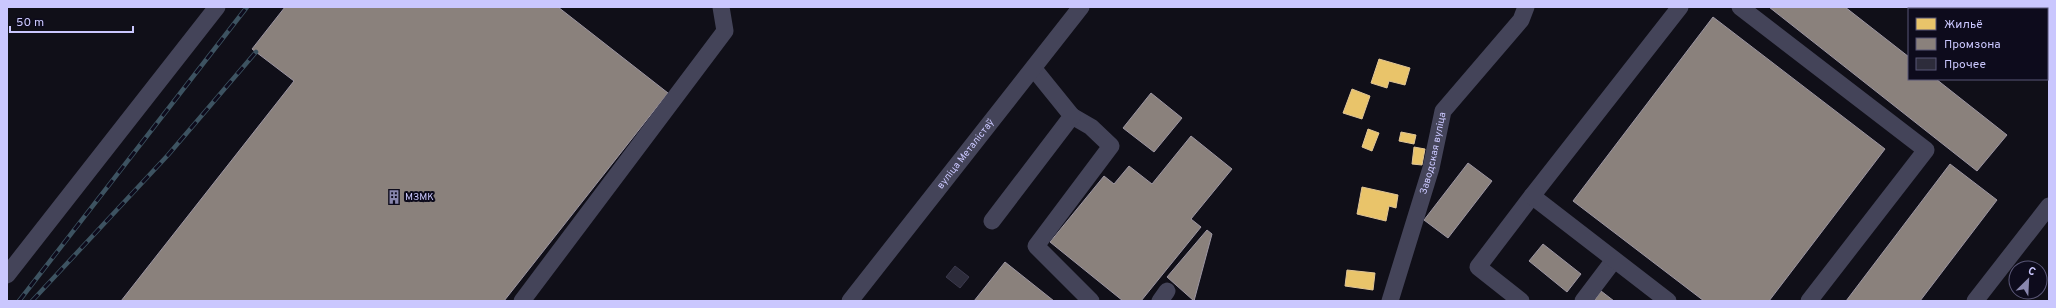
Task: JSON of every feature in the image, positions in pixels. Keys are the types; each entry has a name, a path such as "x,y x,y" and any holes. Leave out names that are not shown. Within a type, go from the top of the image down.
{"street":[{"path":"7,275 217,7"},
{"path":"522,301 725,30 721,7"},
{"name":"вуліца Металістаў","path":"850,301 1034,69 1081,7"},
{"name":"Заводская вуліца","path":"1390,301 1431,168 1443,111 1521,20 1526,7"},
{"path":"1521,301 1478,267 1680,7"},
{"path":"1740,7 1926,150 1809,301"},
{"path":"1034,69 1072,116 1090,127 1111,146 1036,246 1091,301"},
{"path":"992,221 1072,116"},
{"path":"1532,196 1668,301"},
{"path":"1975,301 2049,206"},
{"path":"1583,301 1614,260"}],"building: Жильё":[{"path":"1379,59 1410,68 1405,85 1389,81 1387,88 1371,83"},
{"path":"1352,89 1370,96 1362,119 1343,113"},
{"path":"1368,129 1379,133 1372,151 1362,147"},
{"path":"1401,132 1416,135 1414,144 1399,141"},
{"path":"1414,147 1425,149 1422,165 1412,164"},
{"path":"1362,187 1398,195 1396,208 1389,206 1386,221 1357,214"},
{"path":"1347,270 1375,273 1373,290 1345,286"}],"building: Промзона":[{"name":"МЗМК","path":"285,7 558,7 668,93 504,301 121,301 294,81 252,49"},
{"path":"1769,7 1845,7 1908,56 1908,80 1937,80 2007,135 1977,171"},
{"path":"1713,17 1885,149 1769,301 1704,301 1573,201"},
{"path":"1151,93 1182,118 1154,152 1123,128"},
{"path":"1191,136 1232,169 1191,219 1201,227 1141,301 1123,301 1050,242 1104,176 1114,184 1129,166 1152,184"},
{"path":"1468,163 1492,181 1448,238 1424,220"},
{"path":"1950,164 1997,200 1920,301 1846,301"},
{"path":"1207,230 1212,234 1194,301 1167,277"},
{"path":"1543,244 1581,274 1567,292 1529,261"},
{"path":"1005,262 1054,301 974,301"},
{"path":"1601,291 1614,301 1594,301"}],"building: Прочее":[{"path":"955,266 969,277 960,288 946,277"}],"railway":[{"path":"19,301 247,7"},
{"path":"32,301 168,155 256,52"}],"place":[{"name":"МЗМК","path":"394,197"}]}
